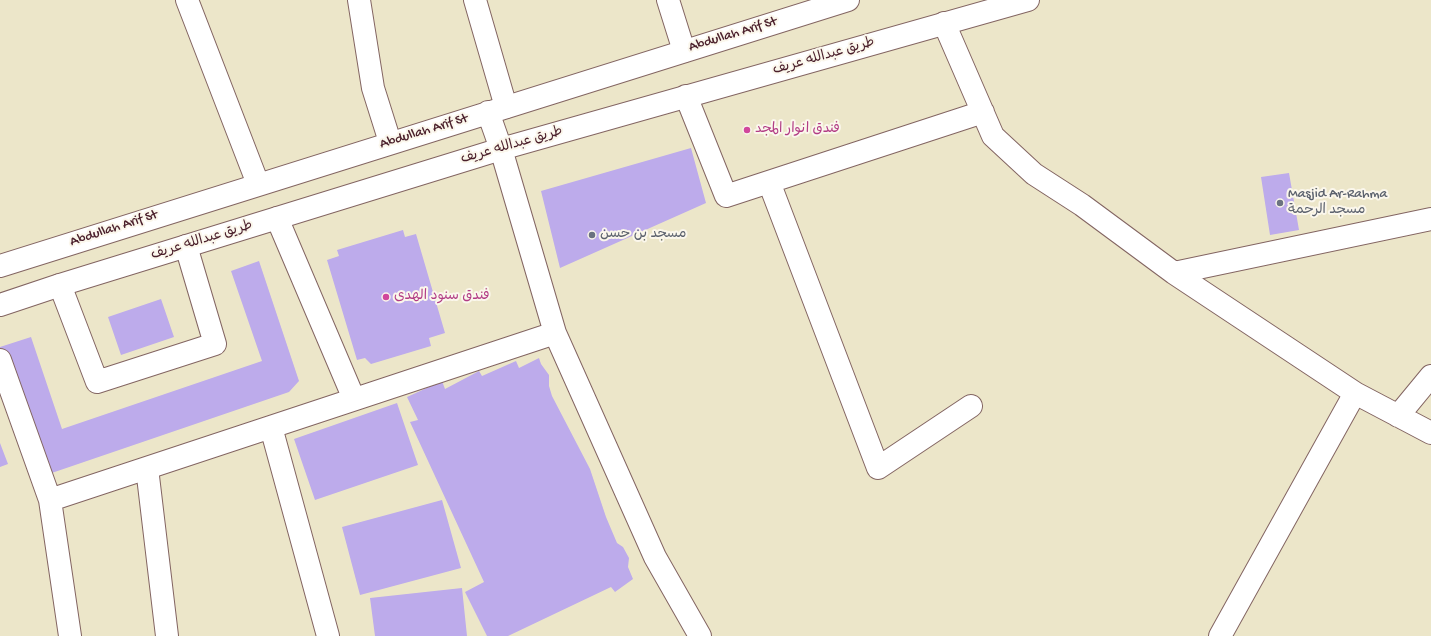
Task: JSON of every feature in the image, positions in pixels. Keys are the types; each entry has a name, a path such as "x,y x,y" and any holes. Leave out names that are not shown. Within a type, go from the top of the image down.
{"street":[{"path":"187,0 258,184"},
{"path":"360,0 373,88 390,142"},
{"path":"475,0 497,109 501,149 555,333 655,557 700,636"},
{"path":"668,0 684,51"},
{"name":"Abdullah Arif St","path":"0,266 390,142 848,0"},
{"name":"طريق عبدالله عريف","path":"0,305 60,285 501,149 1028,0"},
{"path":"944,23 993,136 1034,174 1082,205 1174,273 1355,393 1431,433"},
{"path":"686,96 726,196 983,112"},
{"path":"769,182 878,468 971,406"},
{"path":"276,218 354,399"},
{"path":"1174,273 1431,219"},
{"path":"60,285 97,382 216,344 186,246"},
{"path":"50,500 555,333"},
{"path":"0,360 50,500 70,636"},
{"path":"1398,416 1431,376"},
{"path":"1220,636 1230,615 1355,393"},
{"path":"270,427 328,636"},
{"path":"147,468 167,636"}],"building":[{"name":"مسجد بن حسن","path":"691,148 706,203 560,268 541,191"},
{"name":"Masjid Ar-Rahma مسجد الرحمة","path":"1289,173 1299,230 1270,235 1261,177"},
{"name":"فندق سنود الهدى","path":"403,230 405,237 416,234 445,333 429,338 431,346 371,364 365,358 357,360 327,260 339,256 337,250"},
{"path":"259,261 299,381 289,392 40,477 0,359 0,347 31,337 62,429 262,361 231,271"},
{"path":"161,299 174,337 121,355 108,317"},
{"path":"539,358 541,364 549,375 549,386 552,396 590,469 606,517 617,543 623,547 629,558 628,567 633,579 615,592 611,587 508,636 487,636 465,592 484,582 410,422 418,420 407,397 442,381 445,389 479,371 482,376 516,361 519,368"},
{"path":"397,403 418,465 315,500 294,439"},
{"path":"0,443 8,464 0,467"},
{"path":"442,500 461,568 360,595 342,527"},
{"path":"462,588 467,636 375,636 370,598"}],"place":[{"name":"فندق انوار المجد","path":"747,130"},
{"name":"Masjid Ar-Rahma مسجد الرحمة","path":"1280,203"},
{"name":"مسجد بن حسن","path":"592,235"},
{"name":"فندق سنود الهدى","path":"386,297"}]}
